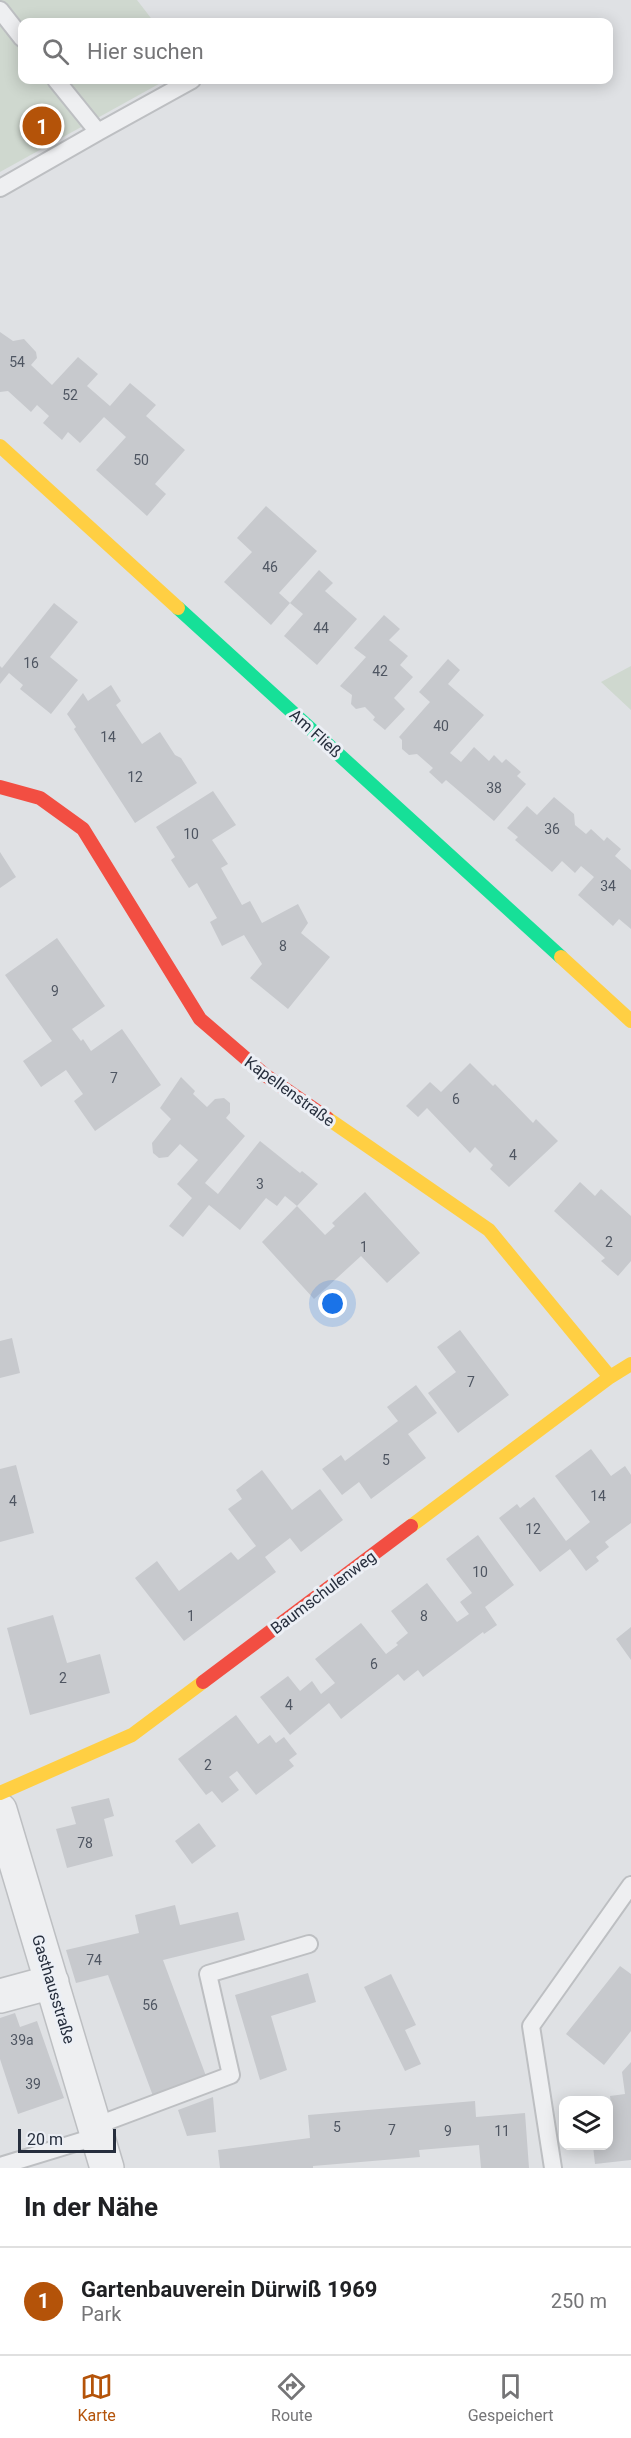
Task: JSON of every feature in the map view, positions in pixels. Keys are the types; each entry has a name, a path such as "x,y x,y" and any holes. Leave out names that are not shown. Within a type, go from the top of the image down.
{"street":[{"name":"Am Fließ","path":"0,446 631,1021"},
{"name":"Kapellenstraße","path":"0,787 40,798 83,829 200,1019 265,1075 489,1230 610,1377"},
{"name":"Baumschulenweg","path":"0,1793 132,1735 610,1377 631,1364"},
{"name":"Gasthausstraße","path":"0,1810 107,2168"},
{"path":"0,1996 52,1982"}],"lane":[{"path":"0,10 18,33"},
{"path":"59,84 98,132"},
{"path":"0,188 185,84"},
{"path":"553,2168 531,2026 631,1884"},
{"path":"0,2166 96,2131 231,2075 208,1974 309,1944"}],"shaded area":[{"path":"0,0 137,0 151,18 18,18 18,84 159,84 0,172"},
{"path":"631,666 631,710 601,682"}],"building":[{"path":"0,332 13,341 24,339 36,352 37,358 31,365 52,385 78,357 98,374 87,386 110,406 130,383 156,405 146,416 185,450 155,484 166,494 147,516 96,470 126,437 104,417 80,443 68,432 62,440 43,423 49,416 37,405 31,412 8,391 0,392"},
{"path":"266,506 317,551 279,593 290,603 271,625 224,582 252,552 237,538"},
{"path":"319,570 333,583 325,591 357,619 317,665 284,636 303,614 290,603"},
{"path":"54,603 78,622 50,657 78,680 51,714 20,689 23,685 9,673 0,684 0,666 2,668"},
{"path":"384,615 400,629 389,640 408,656 400,665 413,677 394,698 405,709 385,730 373,720 375,717 365,707 356,709 351,704 352,695 340,686 366,657 354,648"},
{"path":"448,659 460,670 448,684 484,715 450,753 461,762 474,747 489,761 494,755 502,763 506,759 521,772 517,776 526,784 494,821 446,780 442,784 429,772 433,768 417,754 409,755 402,749 402,740 399,737 430,702 419,692"},
{"path":"111,685 121,701 116,705 142,744 160,732 197,783 135,823 74,729 76,727 67,714 83,693 88,701"},
{"path":"213,791 236,825 212,840 228,864 221,868 242,905 250,901 262,923 298,904 308,923 301,933 330,957 288,1009 250,978 262,964 244,935 222,946 210,922 217,918 197,883 189,888 171,860 175,857 156,827"},
{"path":"554,797 574,814 575,825 586,834 591,829 604,841 607,837 621,849 615,856 631,870 631,929 619,919 613,926 578,895 594,877 581,866 575,873 562,861 552,872 515,840 518,837 507,828 527,806 537,815"},
{"path":"0,852 16,877 0,888"},
{"path":"57,938 105,1006 72,1029 91,1051 122,1029 161,1085 95,1131 74,1101 83,1094 66,1070 41,1087 23,1061 52,1041 5,975"},
{"path":"470,1063 493,1086 495,1084 533,1123 536,1119 558,1141 509,1187 490,1169 493,1165 475,1147 470,1153 427,1108 418,1117 406,1106 430,1082 441,1092"},
{"path":"181,1077 195,1091 193,1094 207,1107 215,1099 224,1098 230,1103 230,1113 226,1118 245,1136 205,1183 218,1194 260,1141 300,1173 302,1171 318,1184 297,1206 285,1196 277,1206 266,1198 240,1230 209,1205 183,1237 169,1226 192,1198 177,1184 198,1160 180,1144 168,1157 159,1158 153,1153 152,1143 171,1119 160,1108"},
{"path":"580,1182 595,1196 601,1189 631,1216 631,1261 618,1276 601,1261 605,1258 554,1211"},
{"path":"365,1192 420,1253 387,1283 361,1256 314,1299 262,1242 297,1206 325,1235 335,1226 332,1223"},
{"path":"460,1330 509,1395 458,1433 428,1393 456,1372 437,1347"},
{"path":"12,1338 20,1373 0,1378 0,1341"},
{"path":"416,1385 437,1413 408,1434 426,1458 371,1499 359,1482 342,1495 322,1469 341,1455 345,1461 398,1421 387,1407"},
{"path":"591,1449 611,1476 625,1466 631,1475 631,1523 605,1542 609,1547 596,1557 599,1561 586,1571 570,1549 540,1572 499,1518 517,1504 520,1508 534,1497 566,1541 590,1522 555,1476"},
{"path":"16,1465 34,1533 0,1542 0,1469"},
{"path":"262,1470 292,1510 320,1489 343,1520 301,1552 290,1538 265,1557 276,1572 184,1641 135,1578 157,1561 179,1591 231,1552 238,1560 256,1546 228,1509 242,1499 236,1490"},
{"path":"478,1535 514,1585 485,1607 497,1625 484,1634 483,1632 423,1677 418,1670 404,1681 398,1674 341,1719 329,1703 290,1735 260,1697 288,1676 300,1691 312,1681 321,1694 335,1683 315,1659 361,1623 386,1654 408,1633 391,1611 427,1583 457,1622 469,1614 460,1602 472,1593 446,1559"},
{"path":"53,1615 67,1663 100,1654 110,1693 30,1715 7,1628"},
{"path":"631,1627 631,1660 616,1639"},
{"path":"236,1715 258,1744 270,1735 276,1743 284,1737 297,1754 289,1760 294,1766 256,1795 237,1771 229,1777 239,1790 222,1803 212,1791 206,1795 178,1759"},
{"path":"109,1798 114,1816 104,1819 113,1856 67,1868 56,1829 76,1824 71,1807"},
{"path":"199,1823 216,1846 192,1864 175,1841"},
{"path":"175,1905 180,1925 238,1912 245,1940 163,1960 206,2076 153,2096 108,1975 76,1983 66,1950 139,1933 135,1915"},
{"path":"620,1966 631,1974 631,2031 604,2065 566,2034"},
{"path":"308,1973 316,2002 271,2016 287,2070 260,2080 235,1995"},
{"path":"391,1974 416,2025 405,2030 421,2064 405,2071 364,1987"},
{"path":"15,2013 20,2027 37,2021 64,2098 18,2114 0,2059 0,2018"},
{"path":"631,2062 631,2160 595,2164 593,2150 613,2150 613,2096 610,2096 625,2094 622,2072"},
{"path":"213,2097 216,2132 187,2136 178,2110"},
{"path":"475,2101 476,2117 525,2113 529,2168 481,2168 479,2145 419,2150 420,2157 313,2166 313,2168 220,2168 218,2150 310,2138 308,2115"}],"traffic: fast":[{"path":"178,608 561,957"}],"traffic: slow":[{"path":"0,446 178,608"},
{"path":"561,957 631,1021"},
{"path":"327,1118 489,1230 610,1377"},
{"path":"411,1526 610,1377 631,1364"},
{"path":"0,1793 132,1735 203,1682"}],"traffic: jam":[{"path":"0,787 40,798 83,829 200,1019 265,1075 327,1118"},
{"path":"203,1682 411,1526"}],"place":[{"name":"Gartenbauverein Dürwiß 1969","path":"42,126"}]}
